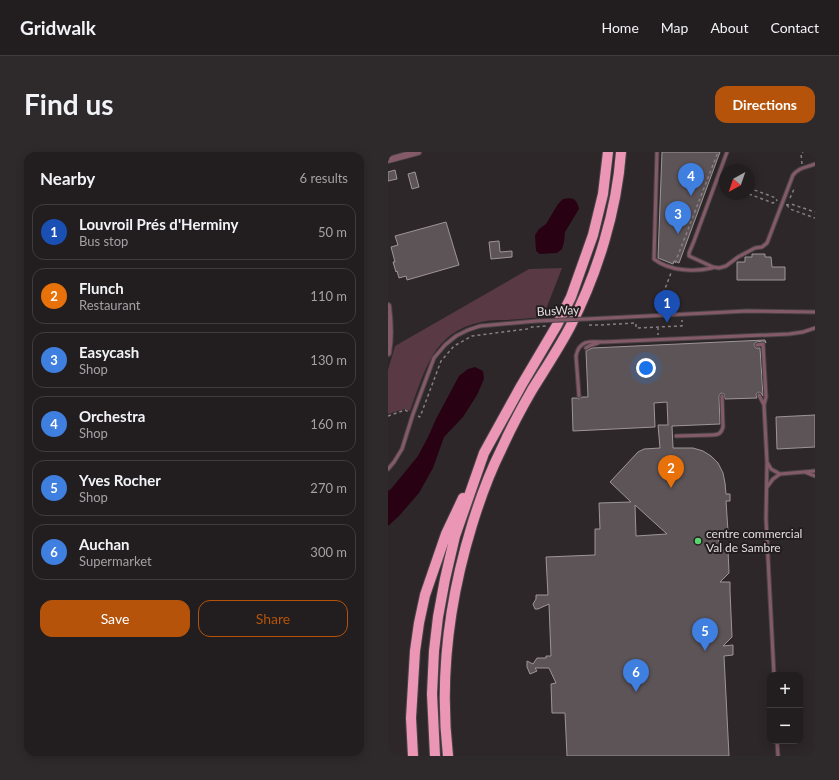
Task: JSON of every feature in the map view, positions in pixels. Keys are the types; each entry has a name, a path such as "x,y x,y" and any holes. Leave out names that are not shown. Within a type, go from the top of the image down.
{"highway":[{"path":"414,756 411,718 412,687 415,651 425,595 446,534 484,453 571,298 593,235 603,194 608,152"},
{"path":"448,756 444,695 446,650 456,584 466,542 480,498 500,450 531,391 569,328 582,303 605,238 614,200 621,152"},
{"path":"435,756 432,694 434,651 438,617 445,579 456,536 484,453"}],"street":[{"path":"388,160 418,152"},
{"path":"388,306 390,341 388,354"}],"lane":[{"path":"657,152 654,259 663,265 673,268 688,270 713,267"},
{"path":"727,152 689,253 689,256 692,259 719,268 726,266 738,257 755,248 762,247 767,243 793,175 802,168 815,164"},
{"name":"BusWay","path":"388,468 394,462 402,449 413,414 434,358 445,345 456,336 468,330 480,326 587,318 747,311 815,312"},
{"path":"579,396 576,356 577,350 584,343 789,334 815,328"},
{"path":"586,348 593,344 604,342"},
{"path":"757,345 763,344 766,397 764,405 767,462 766,519 774,672"},
{"path":"759,394 764,405"},
{"path":"676,436 717,435 720,433 723,427 722,396"},
{"path":"767,462 771,469 780,474"},
{"path":"766,488 773,479 780,474 815,471"},
{"path":"803,472 815,476"},
{"path":"777,744 778,756"}],"path":[{"path":"663,311 656,311 718,152"},
{"path":"802,152 802,168"},
{"path":"796,183 787,205 790,209 815,218"},
{"path":"755,196 773,203 777,201"},
{"path":"586,324 636,324 636,328 682,326 682,315"},
{"path":"388,416 405,410 420,417 441,361 454,346 472,336 548,326"}],"shaded area":[{"path":"569,198 576,201 579,209 565,232 562,249 557,253 540,254 536,251 535,235 539,229 546,224 558,204 563,199"},
{"path":"562,268 543,317 484,321 465,327 452,334 441,344 426,367 410,411 405,409 388,414 388,370 395,346 529,269"},
{"path":"475,367 483,371 484,379 477,395 463,417 444,437 433,468 419,493 388,526 388,491 418,456 459,376 468,369"}],"building":[{"path":"662,152 720,152 679,263 674,261 673,264 658,258"},
{"path":"395,170 397,179 388,181 388,172"},
{"path":"415,172 419,187 412,189 408,174"},
{"path":"446,222 459,265 407,280 406,276 399,278 393,262 395,262 391,247 398,245 395,236"},
{"path":"499,241 500,252 512,251 512,257 491,259 489,242"},
{"path":"752,254 765,254 765,257 771,257 772,267 785,267 785,280 737,280 737,262 745,262 745,257 752,257"},
{"path":"765,340 766,343 763,341 757,342 754,345 756,348 760,348 763,396 759,392 756,394 757,398 725,399 724,394 721,393 719,396 720,424 672,426 673,448 693,448 703,451 711,456 718,463 723,473 726,494 730,494 730,501 726,501 728,531 718,532 719,549 728,550 729,573 720,582 730,582 732,637 723,646 733,645 733,655 724,656 729,756 567,756 565,713 552,713 551,684 556,683 549,668 535,668 537,671 530,674 527,667 527,661 533,664 537,658 546,658 546,656 551,656 549,604 535,609 533,604 536,599 536,595 548,595 546,557 595,555 595,529 600,529 599,503 631,502 610,482 638,452 644,449 660,448 658,425 668,425 667,402 654,403 655,427 573,431 572,398 579,399 582,397 588,397 586,351 592,348","holes":["635,505 667,534 636,536"]},
{"path":"815,415 815,447 777,449 776,417"}],"place":[{"name":"Orchestra","path":"691,196"},
{"name":"Easycash","path":"678,234"},
{"name":"Louvroil Prés d'Herminy","path":"667,323"},
{"name":"Flunch","path":"671,488"},
{"name":"centre commercial Val de Sambre","path":"698,541"},
{"name":"Yves Rocher","path":"705,651"},
{"name":"Auchan","path":"636,692"}]}
